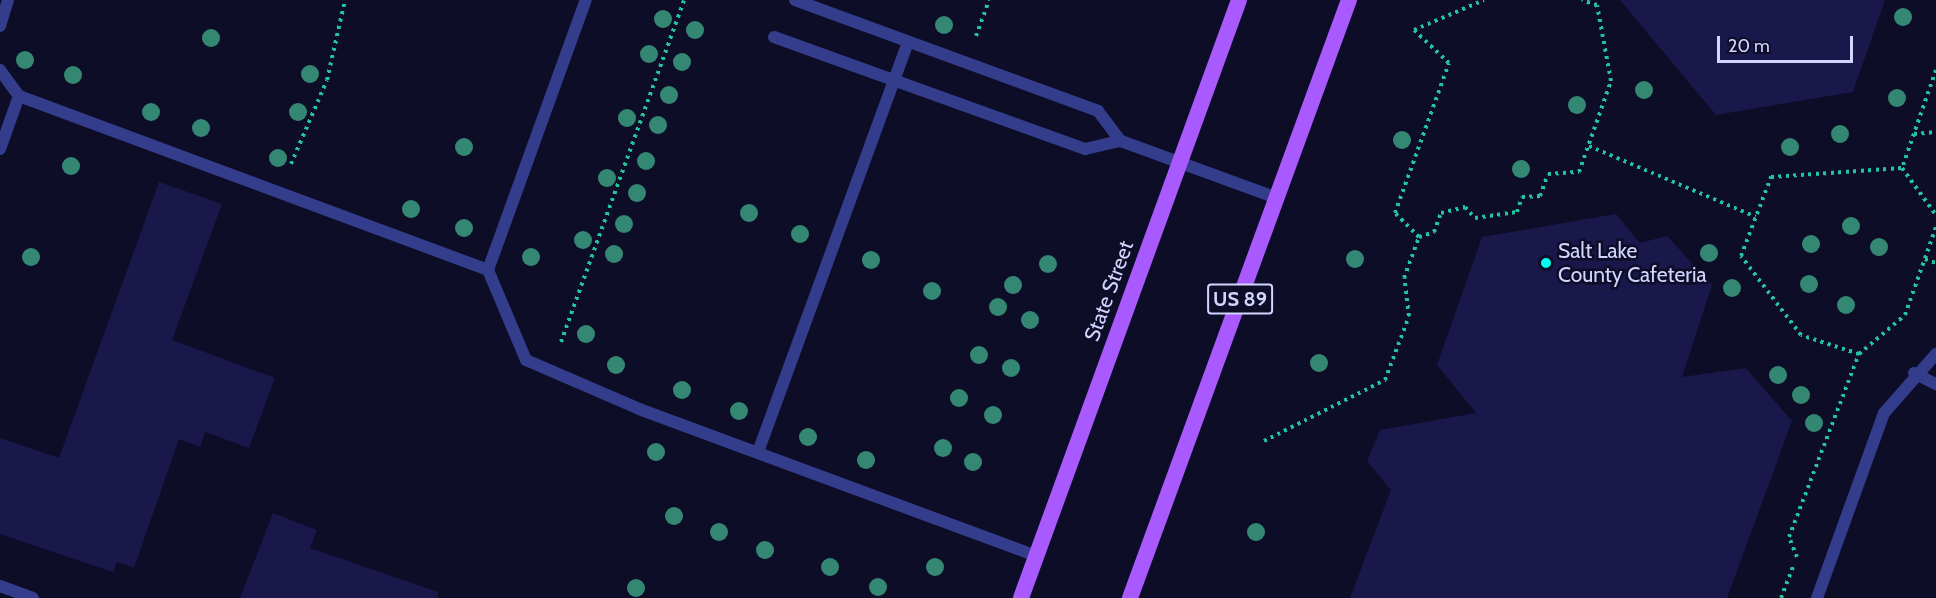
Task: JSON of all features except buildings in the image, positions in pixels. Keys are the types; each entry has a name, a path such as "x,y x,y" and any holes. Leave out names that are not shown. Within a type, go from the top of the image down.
{"main road":[{"name":"State Street","path":"1021,598 1239,0"},
{"name":"US 89","path":"1130,598 1349,0"}],"street":[{"path":"0,26 8,0"},
{"path":"586,0 488,270 526,360 758,452 1036,556"},
{"path":"795,0 1098,111 1121,141"},
{"path":"774,37 1085,149 1121,141 1277,198"},
{"path":"758,452 908,42"},
{"path":"0,70 19,96 488,270"},
{"path":"0,149 19,96"},
{"path":"1817,598 1884,412 1914,373 1936,354"},
{"path":"1914,373 1936,384"},
{"path":"0,586 33,598"}],"path":[{"path":"275,190 305,142 327,80 345,0"},
{"path":"551,371 684,0"},
{"path":"1419,237 1395,213 1449,63 1414,30 1484,0"},
{"path":"1419,237 1434,232 1441,213 1465,207 1475,218 1517,212 1522,197 1540,196 1548,174 1580,172 1611,81 1596,5 1582,0"},
{"path":"1902,168 1936,70"},
{"path":"1914,134 1936,132"},
{"path":"1588,146 1756,217"},
{"path":"1902,168 1936,215"},
{"path":"1859,354 1801,335 1741,256 1771,177 1902,168"},
{"path":"1781,598 1798,554 1789,537 1859,354 1905,315 1936,227"},
{"path":"1264,441 1385,380 1409,316 1404,278 1419,237"},
{"path":"1925,259 1936,263"}],"place":[{"name":"Salt Lake County Cafeteria","path":"1546,263"}]}
